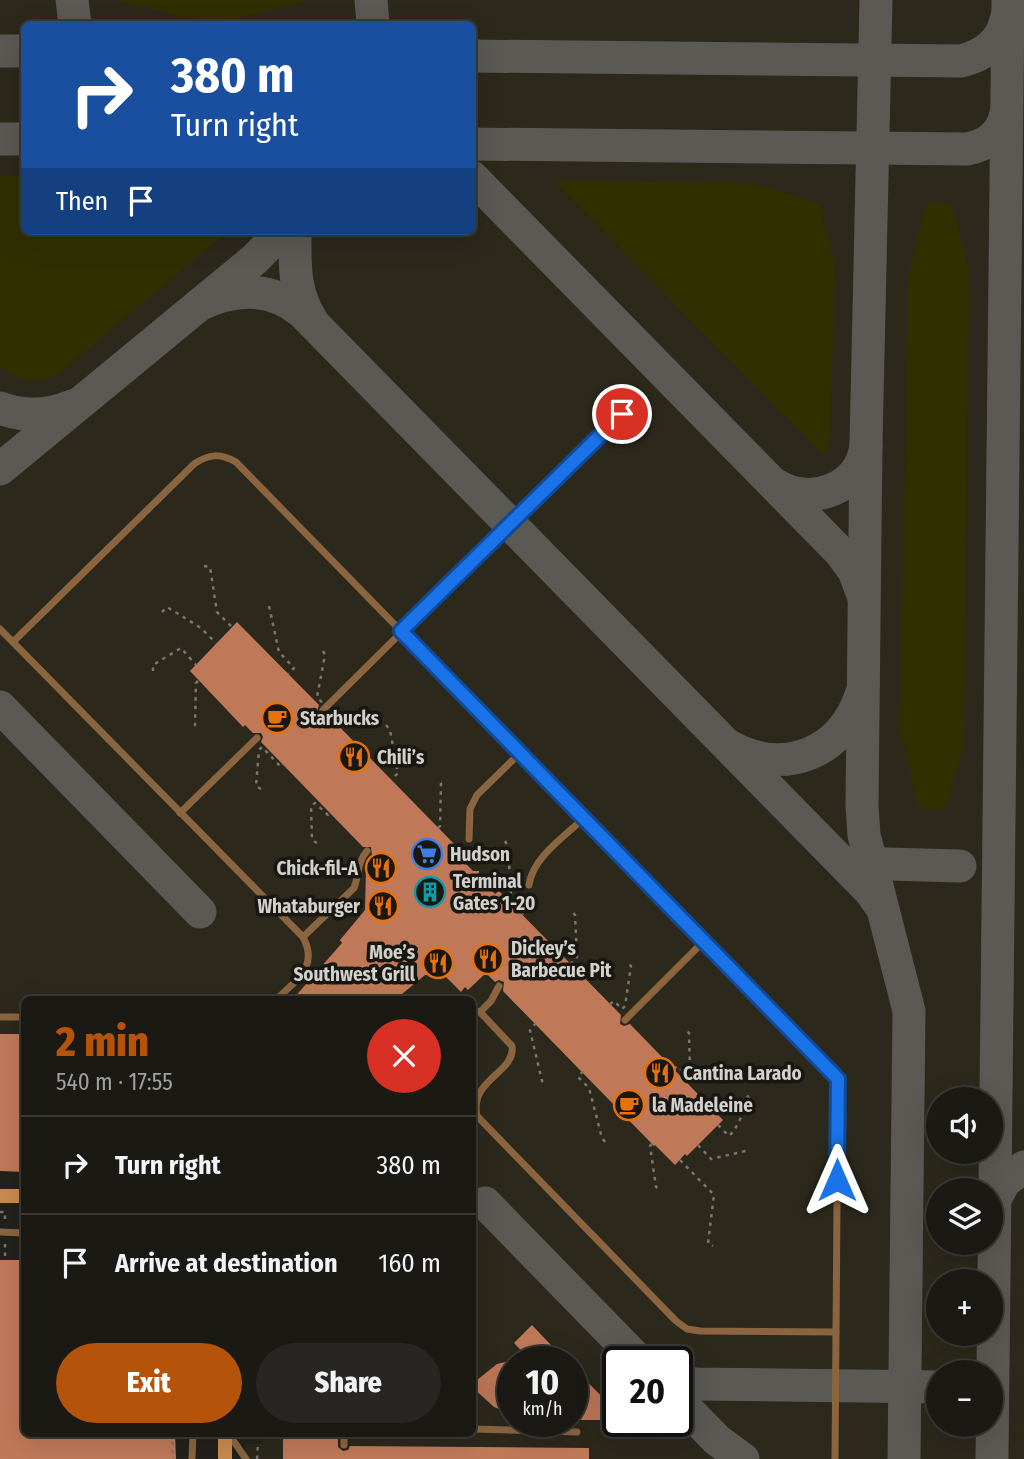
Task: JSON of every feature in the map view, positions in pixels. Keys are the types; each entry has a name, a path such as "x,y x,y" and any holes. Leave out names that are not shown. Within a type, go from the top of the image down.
{"main road":[{"path":"0,1196 21,1196"},
{"path":"225,1459 227,1437"}],"lane":[{"path":"323,710 622,414"},
{"path":"13,642 194,464 204,457 216,455 236,462 838,1079 835,1459"},
{"path":"0,629 303,937 310,958 307,968 280,996"},
{"path":"180,813 257,738"},
{"path":"469,839 470,809 477,795 520,753"},
{"path":"529,885 530,873 540,860 584,818"},
{"path":"303,937 354,888 359,864 367,851"},
{"path":"625,1020 704,941"},
{"path":"299,977 307,984"},
{"path":"476,1101 478,1094 507,1063 513,1052 512,1046 476,1011 491,1001 499,986"},
{"path":"0,1017 21,1017"},
{"path":"476,1110 477,1116 676,1321 688,1329 836,1332"},
{"path":"0,1232 21,1233"},
{"path":"476,1429 497,1430"},
{"path":"192,1459 193,1437"},
{"path":"230,1437 246,1459"},
{"path":"344,1437 344,1446"}],"path":[{"path":"204,566 210,567 217,612 232,627"},
{"path":"269,606 279,652 294,667 288,674"},
{"path":"162,612 167,607 201,628 216,643"},
{"path":"153,671 153,666 181,648 196,665"},
{"path":"323,651 326,655 317,697 344,726 341,728"},
{"path":"198,681 195,724 199,729"},
{"path":"386,725 390,730 398,773 391,780"},
{"path":"261,789 257,786 259,750 262,747 281,767 283,764"},
{"path":"438,779 441,783 438,828"},
{"path":"317,843 312,839 312,806 315,803 328,815 330,813"},
{"path":"505,841 508,846 511,897 524,911 522,915"},
{"path":"570,964 577,957 575,915 572,911"},
{"path":"610,1004 614,1001 622,1009 625,1006 631,966 626,961"},
{"path":"536,1023 530,1030 542,1081 546,1085"},
{"path":"674,1069 677,1066 686,1075 690,1072 689,1033 685,1028"},
{"path":"583,1072 578,1077 589,1088 602,1138 606,1143"},
{"path":"718,1125 729,1136 734,1131 750,1100 747,1095"},
{"path":"652,1144 650,1146 656,1187 660,1190"},
{"path":"698,1145 711,1159 750,1150"},
{"path":"680,1160 714,1195 708,1243 713,1246"},
{"path":"0,1212 5,1212 5,1219"},
{"path":"5,1244 5,1260"},
{"path":"172,1437 173,1459"},
{"path":"257,1459 258,1442"}],"shaded area":[{"path":"0,0 1024,0 1024,1459 245,1459 246,1444 263,1444 263,1437 476,1437 476,996 21,996 21,1154 0,1154"},
{"path":"117,0 311,0 235,19 185,17"},
{"path":"0,175 21,176 21,235 223,235 58,374 35,381 13,375 0,366"},
{"path":"556,183 751,183 819,203 835,266 830,442 825,453 822,454"},
{"path":"926,204 952,204 969,271 964,744 946,807 939,810 918,807 903,738 900,738 908,277"}],"building":[{"name":"Terminal Gates 1-20","path":"237,622 319,705 319,715 327,714 461,851 457,855 473,871 479,871 479,877 495,894 499,891 621,1015 620,1024 630,1024 723,1120 675,1165 503,991 504,982 495,982 486,973 468,990 465,987 461,992 444,975 425,975 400,996 296,996 342,943 340,940 365,910 366,870 387,871 372,855 371,847 363,847 261,742 261,733 253,733 245,725 243,727 190,671"},
{"path":"0,1034 21,1034 21,1172 0,1171"},
{"path":"0,1260 21,1260 21,1437 175,1437 176,1459 0,1459"},
{"path":"532,1325 552,1346 517,1346 514,1343"},
{"path":"497,1364 497,1408 476,1391 476,1381"},
{"path":"588,1382 602,1397 602,1420 588,1420"},
{"path":"283,1437 338,1437 338,1447 343,1451 350,1446 589,1448 589,1459 283,1459"}],"taxiway":[{"path":"72,0 75,21"},
{"path":"371,0 373,21"},
{"path":"876,0 866,443 862,806 864,835 909,1011 904,1459"},
{"path":"992,1459 1008,0"},
{"path":"476,56 961,61 978,55 991,46 1001,33 1007,16"},
{"path":"0,51 21,51"},
{"path":"476,144 967,149 981,145 993,137 1001,127 1006,113"},
{"path":"0,139 21,139"},
{"path":"476,181 840,552 854,571 863,595"},
{"path":"0,469 255,259 278,235"},
{"path":"295,235 298,288 312,321"},
{"path":"199,305 226,295 252,292 278,298 302,312 870,891 880,905"},
{"path":"0,408 36,414 72,406"},
{"path":"776,485 804,494 832,490 854,473 862,461 866,446"},
{"path":"731,747 771,759 791,759 809,754 826,745 840,732 861,695"},
{"path":"0,707 200,912"},
{"path":"851,863 960,866"},
{"path":"1003,1185 1024,1167"},
{"path":"485,1203 624,1346"},
{"path":"693,1384 926,1387"},
{"path":"693,1415 717,1440 743,1459"}],"place":[{"name":"Starbucks","path":"277,718"},
{"name":"Chili’s","path":"354,757"},
{"name":"Hudson","path":"427,854"},
{"name":"Chick-fil-A","path":"381,868"},
{"name":"Terminal Gates 1-20","path":"430,892"},
{"name":"Whataburger","path":"383,906"},
{"name":"Dickey’s Barbecue Pit","path":"488,959"},
{"name":"Moe’s Southwest Grill","path":"438,963"},
{"name":"Cantina Larado","path":"660,1073"},
{"name":"la Madeleine","path":"629,1105"}],"route":[{"path":"622,414 401,631 838,1079 837,1180"}]}
